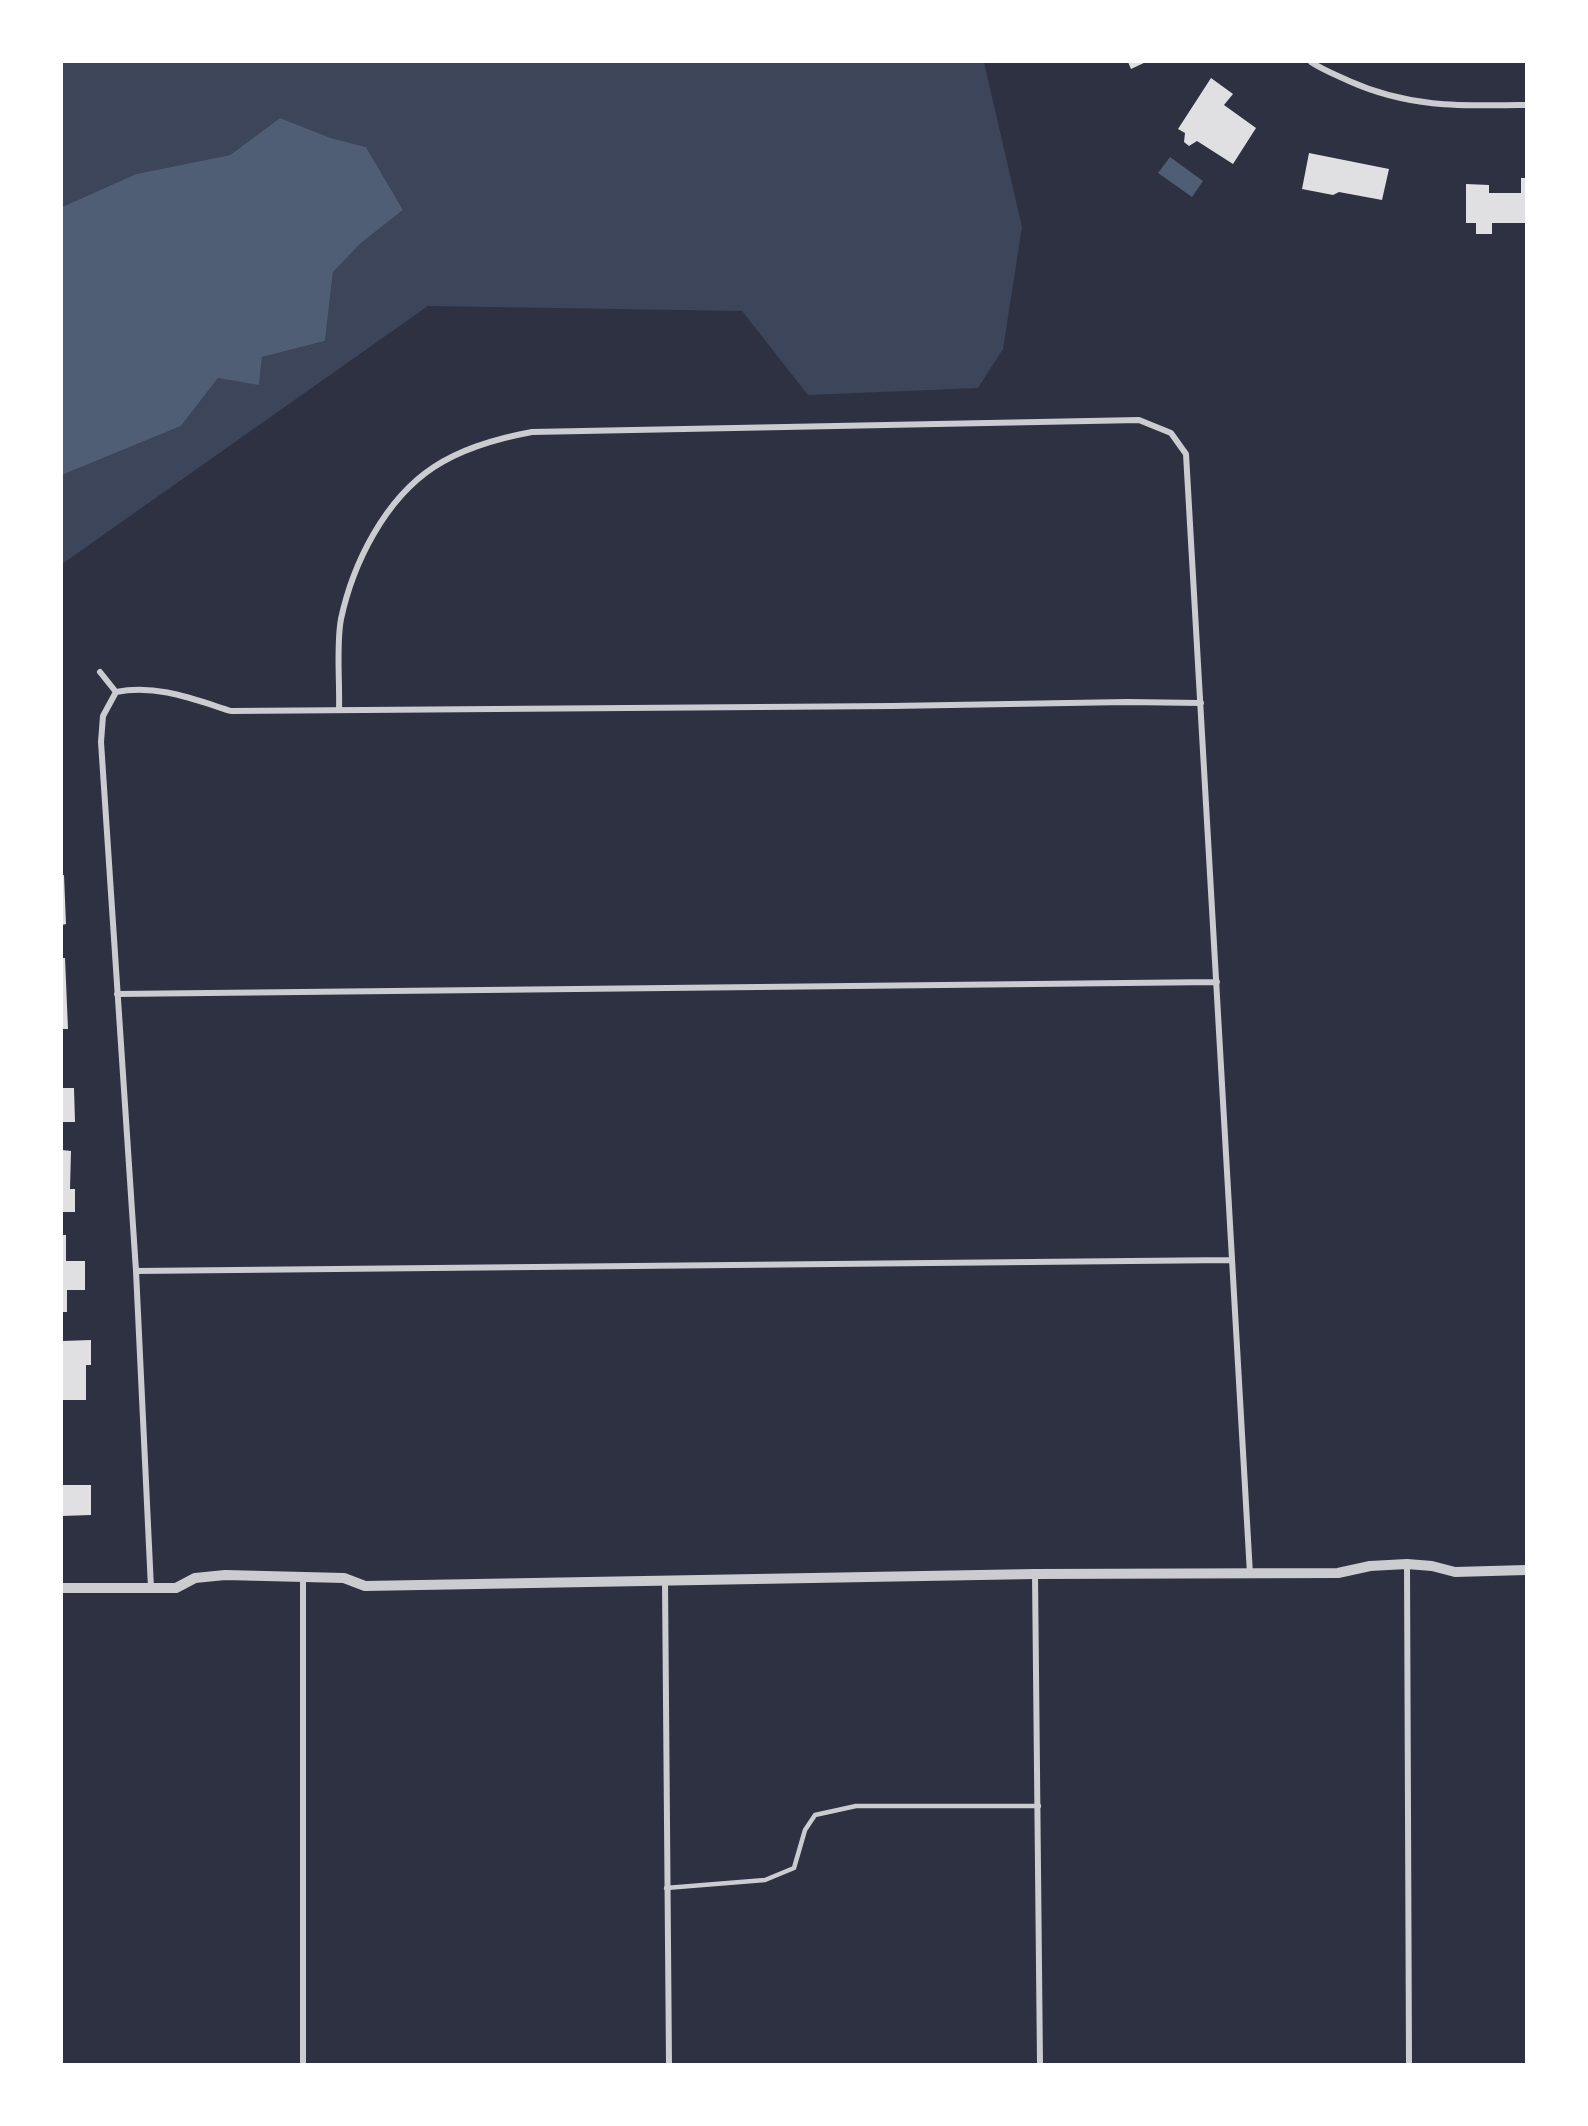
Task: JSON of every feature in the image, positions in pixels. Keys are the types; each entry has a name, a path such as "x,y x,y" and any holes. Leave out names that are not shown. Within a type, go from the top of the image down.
{"street":[{"path":"1311,62 1363,87 1401,100 1442,106 1527,105"},
{"path":"339,710 341,620 360,560 389,508 434,467 495,439 532,432 1139,420 1171,433 1186,454 1217,982 1230,1260 1250,1575"},
{"path":"100,672 116,692"},
{"path":"116,692 137,688 166,691 231,711 1201,703"},
{"path":"116,692 103,716 101,741 136,1271 152,1588"},
{"path":"117,994 1217,982"},
{"path":"136,1271 1230,1260"},
{"path":"1407,1564 1408,2064"},
{"path":"62,1588 176,1588 195,1578 225,1575 344,1578 365,1586 1035,1574 1250,1575 1338,1573 1370,1566 1407,1564 1432,1566 1455,1572 1527,1570"},
{"path":"1035,1574 1040,2064"},
{"path":"303,1577 303,2064"},
{"path":"665,1581 669,2064"}],"lane":[{"path":"666,1888 765,1880 794,1868 806,1830 815,1815 836,1810 856,1806 1039,1806"}],"shaded area":[{"path":"62,62 984,62 1022,227 1003,349 978,388 808,395 742,311 428,306 62,564 62,475 181,426 218,378 259,384 262,357 325,341 333,272 361,243 403,210 366,147 331,138 280,118 230,155 136,174 62,207"},
{"path":"280,118 331,138 366,147 403,210 361,243 333,272 325,341 262,357 259,385 218,378 181,426 62,475 62,207 136,174 230,155"},
{"path":"1170,157 1203,181 1192,197 1158,173"}],"building":[{"path":"1128,62 1146,62 1131,69"},
{"path":"1211,78 1233,94 1224,105 1256,128 1233,164 1197,141 1189,146 1184,142 1185,133 1178,129"},
{"path":"1309,153 1389,169 1382,200 1339,192 1333,195 1302,189"},
{"path":"1521,178 1526,178 1526,223 1492,223 1492,234 1476,234 1476,223 1466,223 1466,184 1489,185 1489,193 1521,193"},
{"path":"62,875 64,875 66,924 62,925"},
{"path":"62,958 65,958 68,1029 62,1029"},
{"path":"62,1088 74,1088 75,1122 62,1122"},
{"path":"62,1150 71,1151 70,1189 75,1189 75,1212 62,1212"},
{"path":"62,1235 66,1235 66,1261 85,1261 85,1290 67,1290 67,1312 62,1312"},
{"path":"91,1340 91,1365 86,1365 86,1400 62,1400 62,1341"},
{"path":"62,1485 91,1485 91,1515 62,1516"}]}
